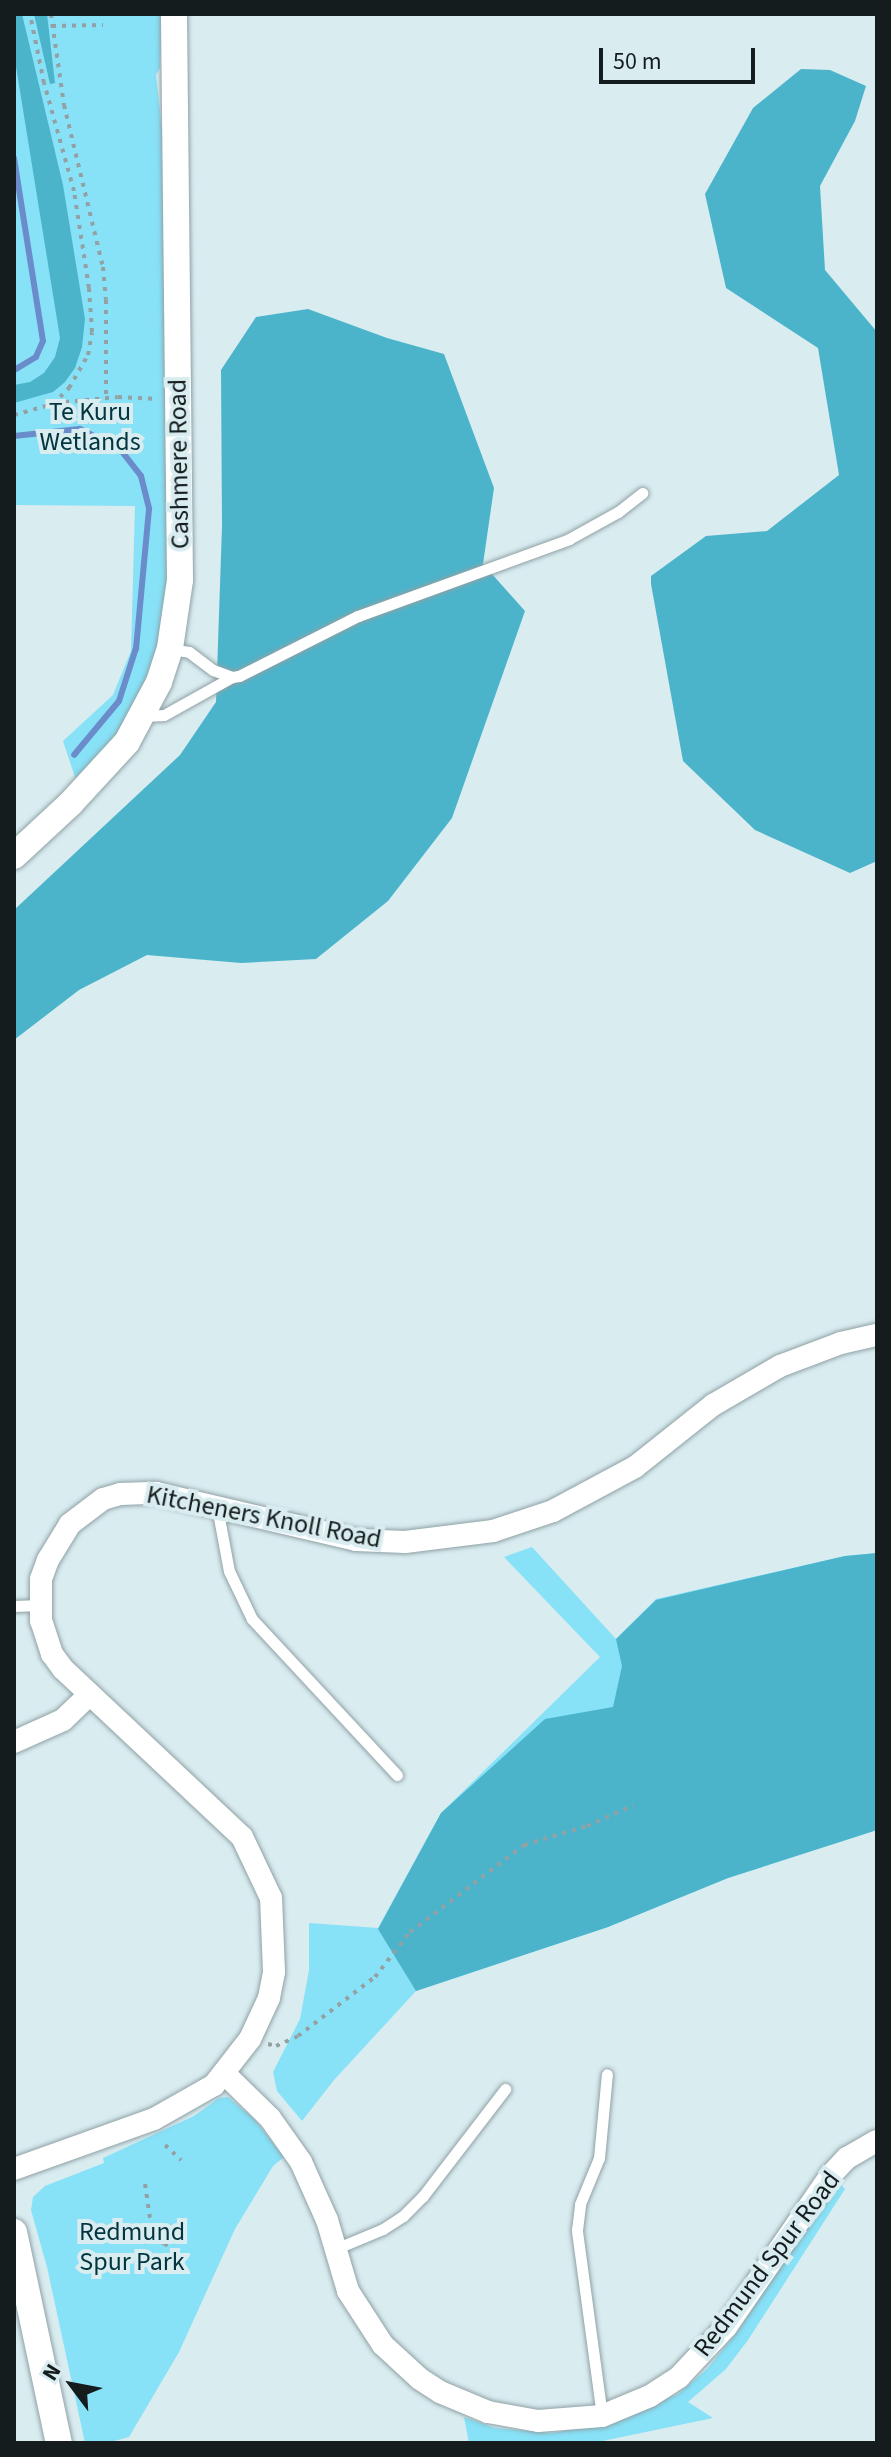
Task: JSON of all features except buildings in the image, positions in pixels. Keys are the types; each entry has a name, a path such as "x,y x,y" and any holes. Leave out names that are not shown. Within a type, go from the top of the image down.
{"street":[{"name":"Cashmere Road","path":"14,856 108,765 143,716 170,648 180,580 174,14"},
{"name":"Kitcheners Knoll Road","path":"14,2169 154,2119 202,2094 225,2074 250,2039 269,1998 274,1972 275,1922 264,1879 242,1837 90,1694 52,1654 40,1605 41,1579 57,1543 70,1524 103,1499 120,1494 156,1493 356,1540 405,1542 493,1531 553,1511 635,1467 713,1405 780,1366 841,1343 877,1335"},
{"path":"14,1742 63,1720 90,1694"},
{"name":"Redmund Spur Road","path":"225,2074 254,2099 288,2140 315,2189 348,2291 369,2326 401,2362 440,2392 488,2412 538,2421 602,2416 650,2396 701,2356 745,2301 830,2176 847,2158 877,2141"},
{"path":"14,2232 59,2443"}],"lane":[{"path":"143,716 164,715 232,677 358,616 569,539 618,512 642,493"},
{"path":"170,648 189,652 213,670 232,677"},
{"path":"217,1506 229,1571 252,1619 397,1775"},
{"path":"14,1606 40,1605"},
{"path":"602,2416 577,2230 580,2204 599,2158 607,2074"},
{"path":"334,2249 383,2229 403,2216 423,2196 505,2089"}],"path":[{"path":"30,14 44,83 74,191 91,317 88,355 81,374 53,404"},
{"path":"51,14 64,105 103,267 106,398"},
{"path":"52,26 103,25"},
{"path":"14,415 53,404 106,398 179,400"},
{"path":"250,2039 276,2046 298,2036 375,1977 410,1932 524,1845 587,1826 634,1805"},
{"path":"165,2145 181,2160"},
{"path":"145,2184 151,2225 164,2244 172,2247"}],"green space":[{"name":"Te Kuru Wetlands","path":"14,14 162,14 160,68 156,75 165,157 169,575 161,637 150,677 129,718 77,783 63,741 113,695 131,651 135,506 14,505"},
{"path":"532,1547 616,1639 656,1599 845,1556 877,1553 877,1830 728,1878 608,1927 416,1991 334,2080 302,2121 277,2091 273,2072 300,2019 309,1970 309,1923 378,1928 441,1813 600,1657 504,1557"},
{"name":"Redmund Spur Park","path":"228,2097 255,2120 284,2157 273,2166 235,2229 179,2352 129,2437 107,2443 85,2443 47,2267 31,2210 33,2197 45,2186 104,2163 103,2158 194,2116 219,2098"},
{"path":"837,2181 845,2189 748,2340 726,2369 688,2402 713,2418 593,2443 469,2443 464,2417 495,2428 552,2433 615,2422 678,2394 707,2369 738,2331"}],"shaded area":[{"path":"14,14 22,14 63,185 85,319 82,347 75,368 65,382 53,392 14,403 14,385 30,382 44,373 55,357 60,338 14,54"},
{"path":"34,14 47,14 55,83 50,84"},
{"path":"801,69 830,70 866,86 855,121 820,186 825,270 877,332 877,861 850,873 755,830 683,761 651,584 651,576 706,536 767,531 839,475 818,348 726,288 705,194 753,108"},
{"path":"308,309 387,338 444,354 494,488 483,564 525,611 452,818 388,901 316,959 241,963 147,955 79,990 14,1040 14,910 180,755 216,702 222,526 221,370 256,317"},
{"path":"877,1553 877,1830 728,1878 608,1927 416,1991 378,1929 441,1813 545,1719 613,1707 622,1666 616,1639 656,1600 845,1556"}],"waterway":[{"path":"14,158 43,341 36,357 14,370"},
{"path":"14,436 80,429 120,449 141,476 149,509 136,648 119,701 74,755"}]}
